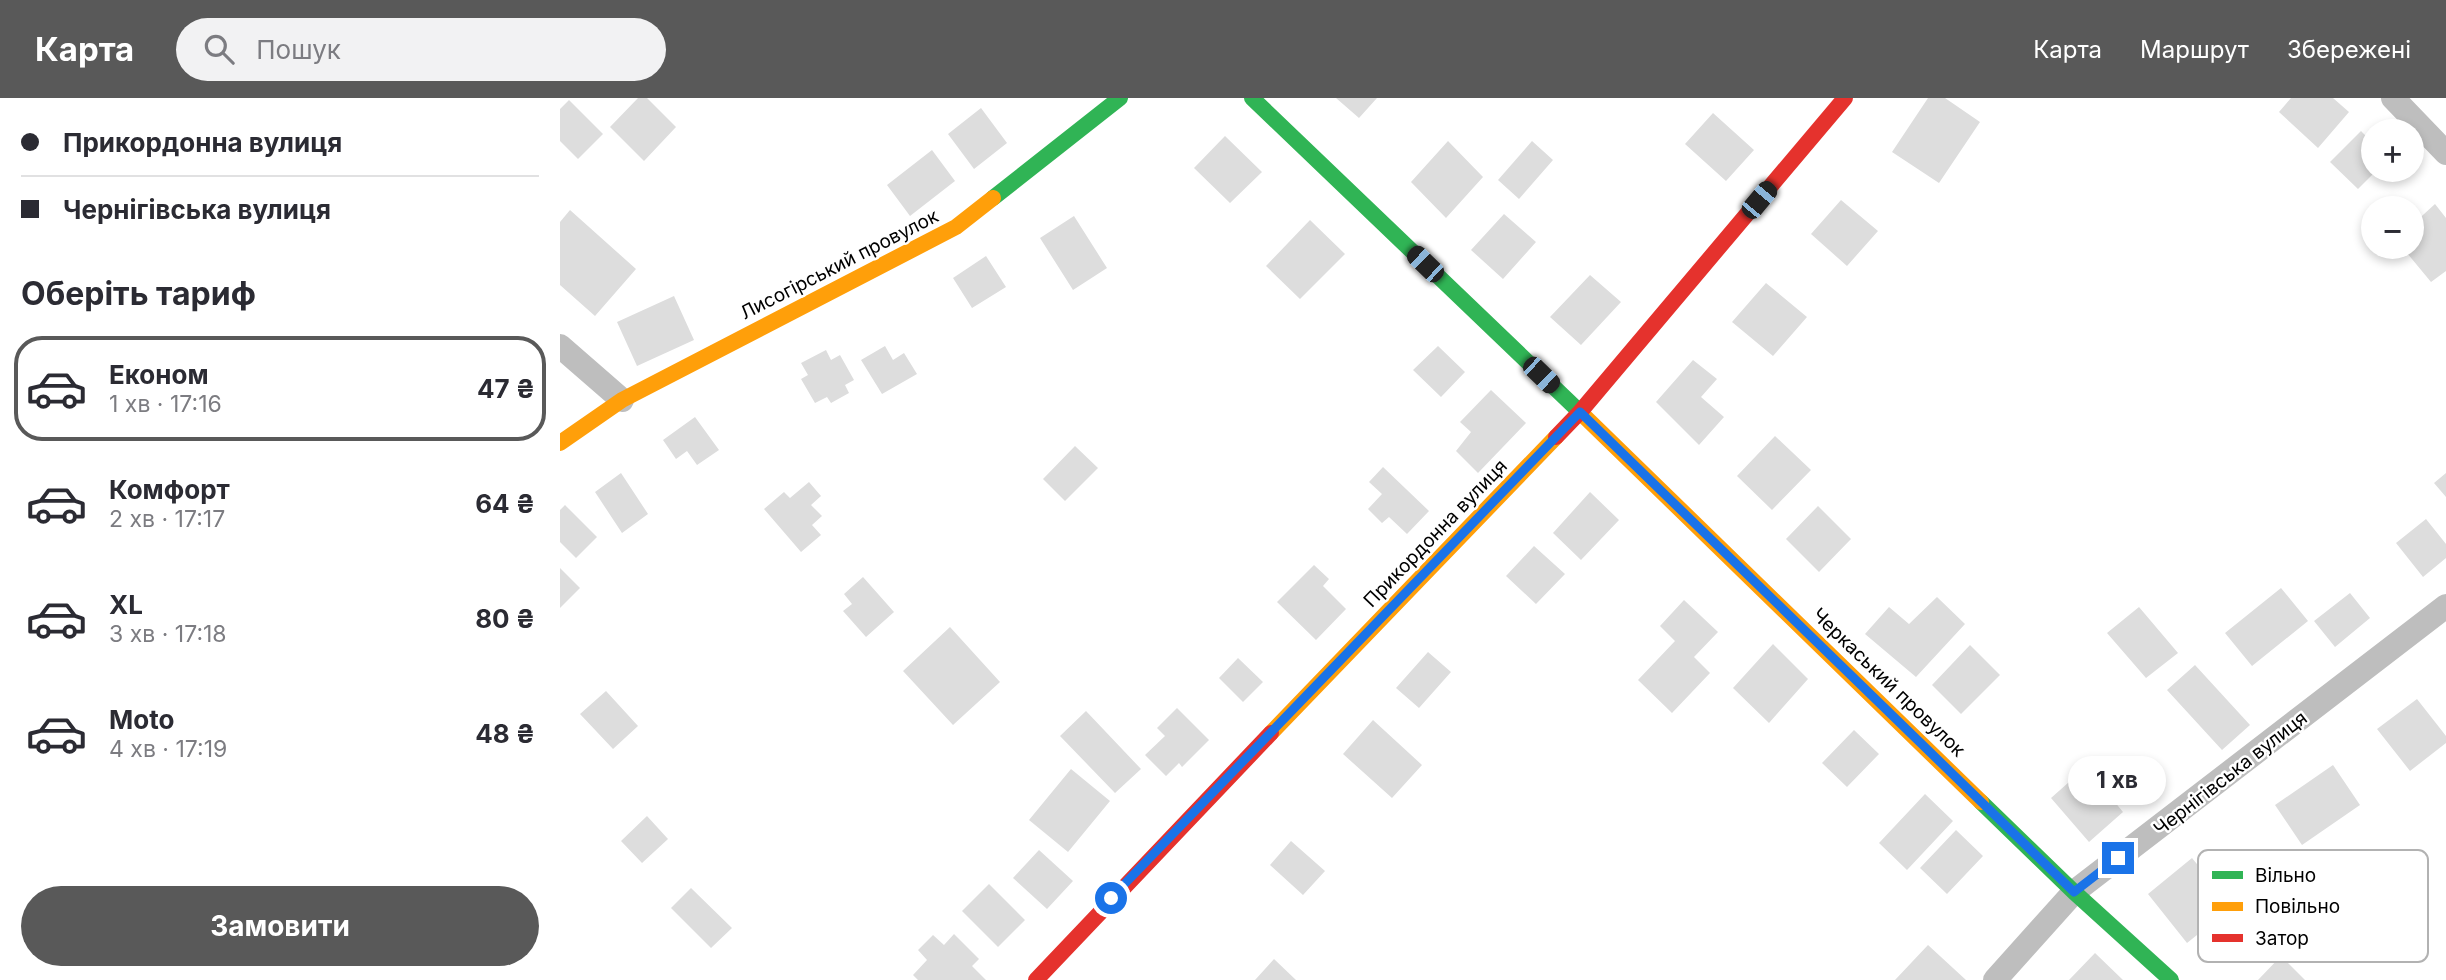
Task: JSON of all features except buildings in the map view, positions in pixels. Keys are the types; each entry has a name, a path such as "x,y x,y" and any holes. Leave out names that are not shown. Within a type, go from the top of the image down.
{"street":[{"name":"Лисогірський провулок","path":"560,443 622,400 956,227 1120,98"},
{"name":"Черкаський провулок","path":"1252,98 2074,892 2171,980"},
{"name":"Прикордонна вулиця","path":"1036,980 1580,412 1845,98"},
{"path":"2393,98 2446,153"},
{"path":"560,346 622,400"},
{"name":"Чернігівська вулиця","path":"1995,980 2074,892 2446,606"}],"traffic: fast":[{"path":"993,198 1120,98"},
{"path":"1252,98 1582,414"},
{"path":"1981,802 2171,980"}],"traffic: slow":[{"path":"560,443 622,400 956,227 993,198"},
{"path":"1582,414 1981,802"},
{"path":"1271,733 1556,437"}],"traffic: jam":[{"path":"1556,437 1845,98"},
{"path":"1036,980 1271,733"}],"route":[{"path":"1111,898 1580,412 2074,892 2118,858"}]}
